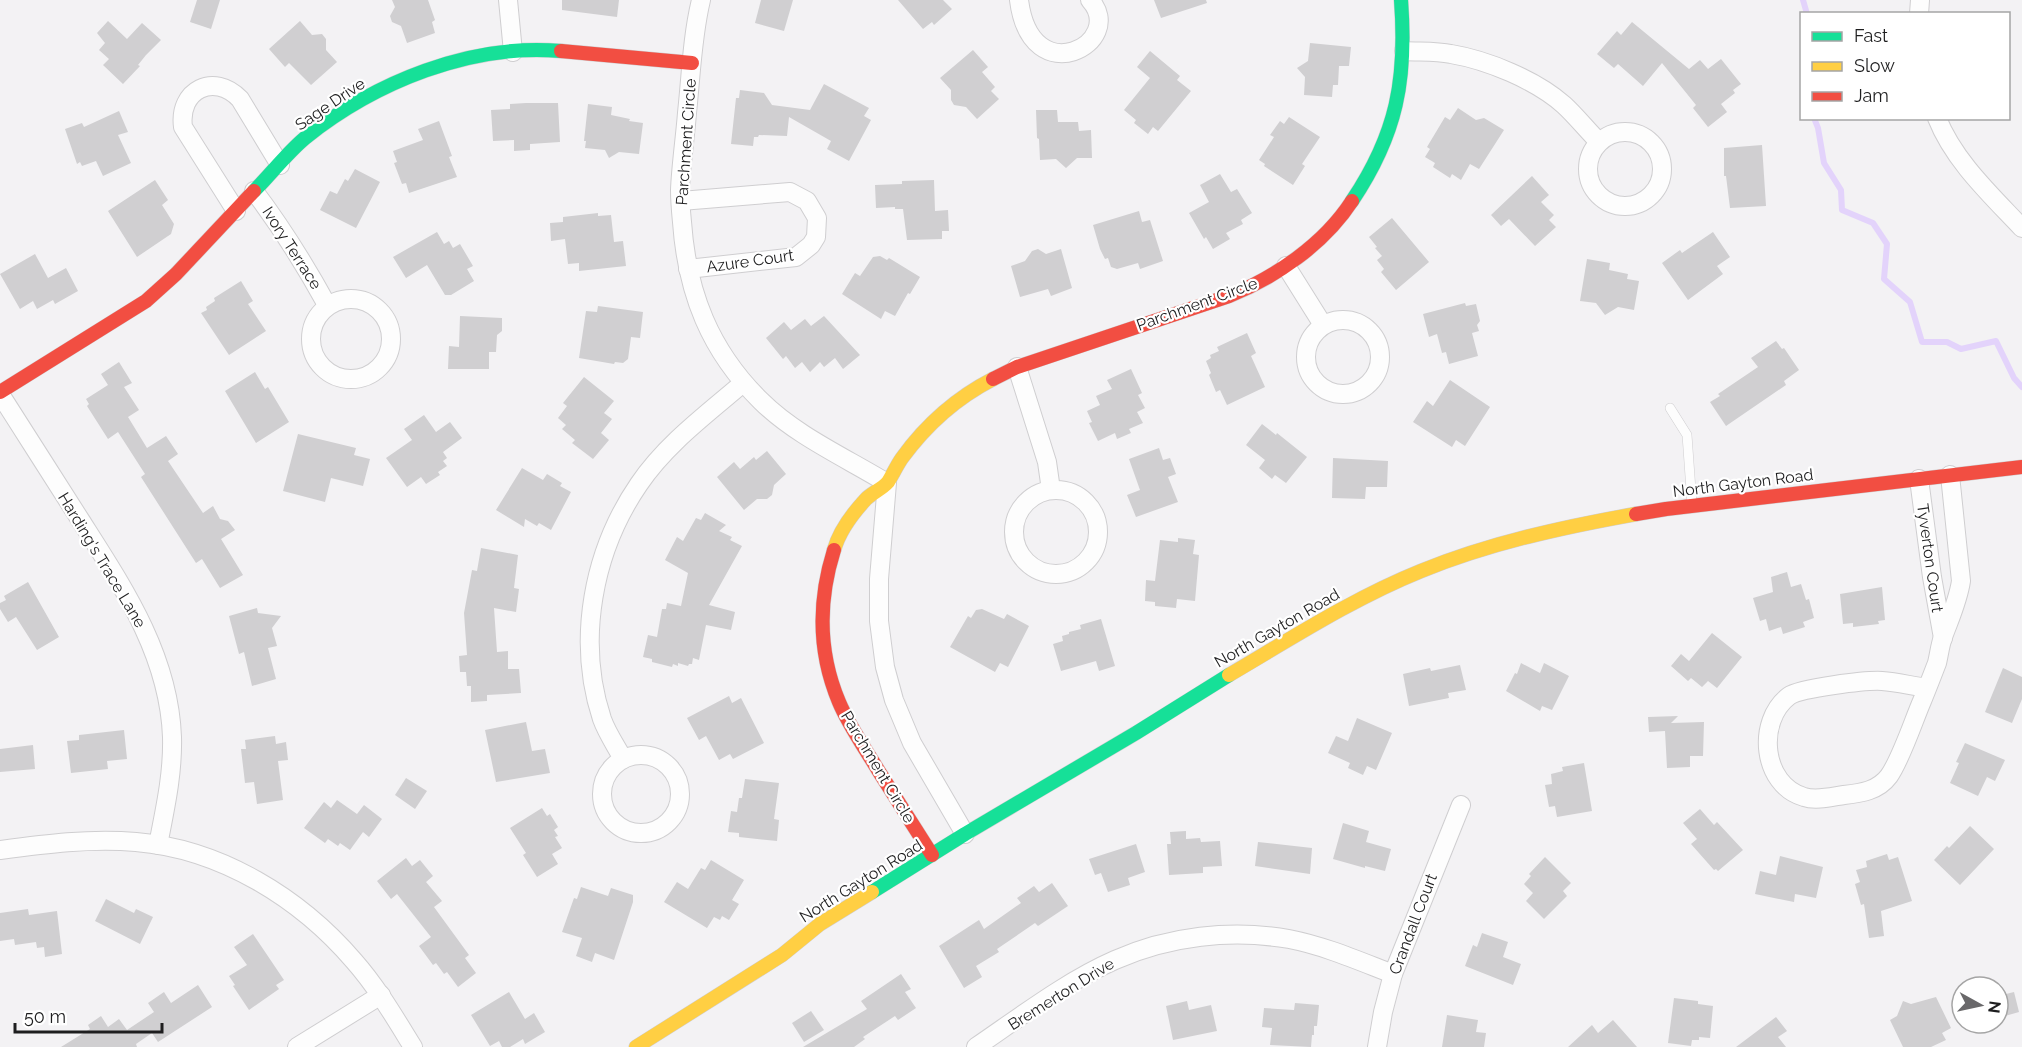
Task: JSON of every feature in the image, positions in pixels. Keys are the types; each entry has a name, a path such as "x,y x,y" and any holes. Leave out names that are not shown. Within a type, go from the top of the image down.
{"street":[{"path":"508,0 513,52"},
{"name":"Parchment Circle","path":"701,0 692,63 681,201 683,239 699,310 731,368 763,403 799,430 887,483"},
{"path":"1019,0 1025,26 1037,44 1060,54 1072,53 1086,45 1097,33 1096,7 1090,0"},
{"name":"Parchment Circle","path":"932,855 854,731 839,702 830,675 824,646 822,613 825,579 836,542 852,516 867,498 887,483 901,459 942,414 974,389 1017,366 1229,296 1259,283 1313,246 1342,218 1365,184 1382,151 1397,107 1404,63 1405,30 1401,0"},
{"name":"Sage Drive","path":"0,393 146,301 177,274 304,139 370,96 404,80 467,59 513,52 545,50 692,63"},
{"path":"1404,51 1449,53 1509,72 1563,104 1599,142"},
{"path":"236,211 183,127 183,107 188,98 204,87 224,87 233,92 240,99 280,165"},
{"path":"1938,120 1958,156 1989,194 2022,228"},
{"path":"1618,132 1638,134 1648,140 1660,157 1662,167 1657,188 1650,196 1632,206 1621,206 1602,199 1594,191 1589,181 1588,160 1599,142 1618,132"},
{"name":"Ivory Terrace","path":"254,191 280,225 327,305"},
{"name":"Azure Court","path":"681,201 790,192 807,201 817,218 816,237 811,245 796,257 688,269"},
{"path":"1286,266 1323,325"},
{"name":"Ivory Terrace","path":"347,298 358,298 368,301 384,315 389,324 391,345 388,355 375,372 355,379 345,379 325,370 318,362 313,353 311,332 314,322 327,305 347,298"},
{"path":"1333,321 1353,321 1371,333 1379,352 1376,373 1362,388 1342,394 1332,392 1322,388 1309,372 1306,351 1309,341 1323,325 1333,321"},
{"path":"1017,366 1047,462 1051,490"},
{"path":"623,759 603,722 597,702 590,649 592,602 606,545 639,483 662,455 743,383"},
{"name":"Harding's Trace Lane","path":"0,393 126,594 138,615 158,662 172,735 168,796 159,845"},
{"name":"North Gayton Road","path":"636,1047 782,955 820,924 965,834 1341,609 1397,581 1503,543 1588,523 1692,506 2022,467"},
{"name":"Tyverton Court","path":"1927,688 1881,681 1813,688 1788,697 1772,717 1768,736 1771,765 1779,780 1785,787 1803,797 1819,798 1868,792 1889,777 1902,750 1927,688 1937,663 1942,638 1959,597 1960,581 1950,475"},
{"name":"Tyverton Court","path":"1918,479 1942,638"},
{"name":"Parchment Circle","path":"887,483 879,579 879,621 885,667 894,699 912,743 965,834"},
{"path":"1051,490 1073,493 1082,499 1096,516 1098,527 1095,549 1090,558 1072,571 1062,574 1050,574 1030,566 1017,548 1014,537 1018,515 1023,506 1031,498 1051,490"},
{"path":"633,755 656,757 666,763 678,781 681,792 675,814 659,830 637,834 617,826 609,818 604,807 602,785 614,766 623,759 633,755"},
{"name":"Crandall Court","path":"1377,1047 1393,974 1461,805"},
{"path":"0,850 82,841 136,842 159,845 232,868 298,907 339,944 381,995 413,1047"},
{"name":"Bremerton Drive","path":"981,1046 1079,979 1115,959 1149,947 1186,938 1222,934 1290,939 1326,948 1393,974"},
{"path":"297,1047 381,995"}],"lane":[{"path":"1671,408 1687,435 1692,506"}],"building":[{"path":"197,0 220,0 211,29 190,22"},
{"path":"392,0 428,0 435,20 432,22 435,33 407,43 401,26 392,22 390,16 395,7"},
{"path":"562,0 619,0 617,17 562,10"},
{"path":"761,0 793,0 784,31 755,23"},
{"path":"898,0 943,0 952,9 934,25 932,22 923,29"},
{"path":"1154,0 1206,0 1207,3 1161,18"},
{"path":"108,21 127,39 142,23 161,40 123,84 103,65 109,59 99,50 105,43 97,33"},
{"path":"300,21 312,35 322,34 326,39 326,50 337,62 311,85 289,63 285,67 269,49"},
{"path":"1632,22 1689,69 1700,60 1708,69 1721,59 1741,84 1733,90 1735,93 1721,104 1727,112 1708,127 1693,108 1696,105 1662,63 1643,86 1618,64 1614,68 1597,54 1617,31 1621,35"},
{"path":"1310,43 1351,47 1349,66 1339,66 1338,85 1333,85 1332,97 1304,95 1305,77 1297,68 1308,61"},
{"path":"973,50 988,67 982,72 995,87 991,91 999,99 977,119 966,107 954,105 951,100 951,90 940,78"},
{"path":"1150,51 1180,76 1177,80 1191,91 1158,131 1153,127 1148,134 1134,123 1136,120 1124,110 1150,78 1137,67"},
{"path":"824,84 869,108 864,116 871,120 849,161 827,149 831,141 789,117 787,136 759,135 754,137 753,146 731,144 736,98 739,98 740,90 764,93 772,105 810,110"},
{"path":"558,103 560,142 530,144 530,150 514,151 514,140 493,141 491,110 510,109 510,104"},
{"path":"588,104 612,107 611,115 643,123 639,154 619,152 609,158 605,150 585,148"},
{"path":"1458,108 1476,120 1484,118 1504,130 1479,169 1470,164 1461,180 1452,174 1450,178 1433,167 1435,163 1425,157 1430,149 1427,147 1445,117 1450,120"},
{"path":"1036,110 1057,110 1058,122 1078,122 1079,131 1091,130 1092,158 1077,158 1066,168 1056,159 1040,160"},
{"path":"119,111 128,132 118,135 131,163 103,176 96,161 82,166 80,162 77,164 65,129 82,123 84,127"},
{"path":"1289,117 1320,137 1302,164 1305,166 1293,185 1264,166 1265,164 1259,160 1274,137 1270,135 1280,121 1284,124"},
{"path":"439,121 457,177 409,193 406,183 402,184 394,163 397,162 393,151 423,140 418,129"},
{"path":"1762,145 1766,206 1730,208 1726,176 1724,176 1724,148"},
{"path":"355,169 380,182 356,228 320,210 330,191 337,194 345,179 348,181"},
{"path":"1220,174 1231,192 1237,189 1252,213 1241,220 1243,224 1226,233 1230,239 1213,249 1206,237 1204,239 1189,213 1209,202 1200,185"},
{"path":"1532,176 1549,195 1541,202 1554,215 1549,220 1556,227 1535,246 1509,219 1501,226 1491,215"},
{"path":"155,180 168,200 162,205 174,224 171,234 137,257 108,211"},
{"path":"934,180 935,211 948,210 949,231 942,231 942,239 907,240 903,209 876,208 875,185"},
{"path":"1139,211 1142,222 1150,220 1163,261 1140,269 1138,263 1117,269 1111,267 1108,258 1105,259 1100,249 1093,225"},
{"path":"598,213 598,216 611,215 614,242 623,241 626,266 579,271 579,263 568,264 565,239 551,241 550,223 563,222 563,217"},
{"path":"1392,218 1429,262 1396,290 1381,272 1384,269 1377,260 1382,256 1369,237"},
{"path":"437,232 444,244 449,241 453,248 460,244 473,266 467,269 474,281 451,295 445,295 427,265 406,278 393,257"},
{"path":"1713,232 1730,257 1717,266 1723,274 1688,300 1662,263 1680,250 1682,253"},
{"path":"1038,249 1046,254 1061,249 1072,288 1051,296 1048,289 1020,297 1011,266 1025,261 1032,251"},
{"path":"35,254 48,278 66,268 78,291 55,304 53,300 37,309 33,301 20,309 0,274"},
{"path":"880,256 887,260 889,258 920,277 895,316 885,311 881,319 842,294 855,273 860,276 873,257"},
{"path":"1587,259 1610,263 1609,270 1628,274 1627,279 1639,281 1634,310 1618,307 1605,315 1596,303 1580,301"},
{"path":"241,281 253,301 248,304 266,331 229,355 201,313 215,301 214,298"},
{"path":"1465,303 1466,306 1476,304 1480,321 1477,325 1479,331 1472,333 1478,356 1449,364 1446,352 1442,353 1437,334 1429,337 1423,314"},
{"path":"598,306 643,312 640,338 631,337 628,359 623,363 615,362 614,364 579,358 586,311 597,312"},
{"path":"460,316 502,318 502,331 497,335 496,352 489,352 489,369 448,369 449,346 459,347"},
{"path":"824,316 860,355 843,369 835,358 824,367 820,362 810,372 802,362 795,368 786,356 783,359 766,338 784,322 791,330 805,319 811,326"},
{"path":"1247,333 1256,353 1251,356 1265,387 1227,405 1220,390 1216,392 1206,361 1211,358 1210,355 1219,351 1217,347"},
{"path":"1776,341 1782,349 1784,348 1799,370 1784,381 1786,385 1726,426 1710,402 1758,367 1751,358"},
{"path":"119,362 132,383 124,387 139,410 128,417 147,448 166,436 178,454 168,461 203,513 213,506 220,519 228,521 235,530 221,539 243,575 220,588 202,559 196,563 141,477 145,474 118,432 108,439 87,406 89,404 86,399 108,385 101,374"},
{"path":"1131,369 1142,393 1138,395 1145,408 1137,412 1143,423 1129,429 1131,433 1117,439 1115,433 1098,441 1089,423 1092,422 1087,411 1100,405 1096,396 1112,389 1107,380"},
{"path":"255,372 265,389 268,387 289,422 256,443 225,391"},
{"path":"584,377 614,401 604,413 612,419 601,433 609,440 593,459 572,443 575,440 562,429 566,425 558,418 567,406 563,403"},
{"path":"1450,380 1490,407 1465,446 1456,440 1452,447 1413,422 1427,401 1433,406"},
{"path":"424,415 436,432 450,422 462,438 443,452 447,458 443,461 447,466 438,472 440,475 426,484 421,477 407,487 386,458 412,440 404,429"},
{"path":"1262,424 1307,457 1286,483 1275,475 1272,479 1259,468 1265,460 1246,445"},
{"path":"298,434 356,448 354,455 370,459 363,486 331,478 325,502 283,491"},
{"path":"1159,448 1163,460 1170,458 1176,474 1168,477 1178,502 1136,517 1127,495 1140,490 1129,459"},
{"path":"767,451 786,474 774,485 772,495 767,499 757,499 744,510 717,477 734,462 740,469 754,457 756,460"},
{"path":"1333,458 1388,461 1387,487 1366,487 1365,499 1332,498"},
{"path":"522,468 543,480 547,474 571,492 551,530 525,519 524,527 496,510"},
{"path":"705,513 726,525 719,531 732,537 730,540 742,546 709,605 735,612 731,630 706,625 699,660 693,658 692,664 688,666 678,663 678,666 673,664 672,667 652,662 652,659 643,657 648,635 657,637 662,609 666,609 667,603 681,606 688,573 665,560 677,537 683,541 696,518 701,520"},
{"path":"1178,538 1195,540 1193,554 1199,555 1195,601 1177,599 1176,608 1155,606 1155,602 1145,601 1146,580 1155,581 1160,540 1178,542"},
{"path":"481,548 518,555 514,588 519,589 516,612 494,608 497,652 508,651 508,669 519,669 521,693 487,695 487,701 471,702 471,686 467,686 466,672 460,672 459,656 467,655 464,613 472,570 477,571"},
{"path":"1787,572 1791,587 1801,584 1806,600 1809,599 1814,618 1803,622 1805,627 1783,634 1781,627 1769,631 1766,619 1760,621 1753,598 1773,592 1771,577"},
{"path":"28,582 59,637 37,650 16,617 8,622 0,609 0,603 6,600 4,596"},
{"path":"1882,587 1885,620 1878,621 1879,624 1853,627 1853,623 1843,624 1840,594"},
{"path":"257,608 258,613 281,616 272,628 277,646 268,648 276,679 252,686 244,652 239,654 229,616"},
{"path":"982,609 1004,619 1007,614 1029,626 1008,667 1000,663 995,672 950,647 968,616 971,618 976,610"},
{"path":"1101,619 1115,666 1099,671 1096,661 1061,671 1053,644 1063,641 1062,636 1069,632 1081,629 1080,625"},
{"path":"1712,633 1742,657 1717,688 1708,681 1702,687 1691,678 1688,681 1671,666 1681,654 1689,661"},
{"path":"1521,663 1540,673 1544,663 1569,676 1552,710 1542,706 1540,711 1506,691"},
{"path":"1460,665 1466,690 1448,693 1449,698 1409,706 1403,674"},
{"path":"2003,668 2022,677 2022,699 2012,723 1985,712"},
{"path":"729,696 732,703 741,698 764,743 733,759 730,754 719,760 706,736 699,740 687,718"},
{"path":"1678,716 1671,723 1704,722 1703,756 1690,756 1690,767 1667,768 1665,731 1649,732 1648,717"},
{"path":"1357,718 1392,733 1376,770 1367,766 1363,775 1348,768 1350,763 1328,753 1336,736 1348,741"},
{"path":"526,722 532,751 545,749 550,773 496,782 485,730"},
{"path":"124,730 127,759 107,761 108,769 71,773 67,741 79,740 79,735"},
{"path":"275,736 276,744 286,742 288,760 278,761 283,800 257,804 254,782 245,783 241,749 246,749 245,740"},
{"path":"1965,743 2005,760 1995,781 1987,777 1978,796 1950,783"},
{"path":"33,745 35,769 0,772 0,749"},
{"path":"1584,763 1592,811 1557,817 1555,806 1549,807 1545,785 1552,784 1551,774 1563,771 1562,767"},
{"path":"406,778 427,791 415,809 395,795"},
{"path":"745,779 779,783 774,819 779,820 777,841 739,837 739,833 728,832 731,811 737,812"},
{"path":"337,800 357,814 364,805 382,819 369,837 363,832 350,850 328,839 325,843 304,828 324,802 331,808"},
{"path":"542,808 547,816 550,814 558,827 554,830 558,836 555,837 562,848 552,854 558,864 537,877 523,855 526,853 510,828"},
{"path":"1700,809 1714,825 1717,822 1743,850 1718,871 1714,870 1691,844 1697,839 1683,823"},
{"path":"1343,823 1369,831 1366,842 1391,849 1385,871 1333,859"},
{"path":"1970,826 1994,849 1960,885 1934,860"},
{"path":"1186,831 1186,839 1200,838 1201,842 1220,841 1222,866 1203,867 1203,873 1169,875 1167,844 1171,844 1170,832"},
{"path":"1258,842 1312,848 1310,874 1255,866"},
{"path":"1136,844 1145,872 1128,878 1130,885 1108,892 1101,873 1095,875 1089,859"},
{"path":"1887,854 1889,860 1898,857 1912,901 1881,911 1884,936 1869,938 1864,904 1861,905 1855,884 1860,882 1856,870 1867,867 1866,861"},
{"path":"1780,856 1823,867 1816,898 1795,894 1794,902 1755,894 1760,871 1776,875"},
{"path":"1545,857 1571,883 1563,891 1567,896 1544,919 1526,901 1533,893 1524,884 1531,876 1529,874"},
{"path":"406,858 412,866 420,860 433,876 426,882 442,901 434,907 469,955 465,958 476,973 458,987 447,972 444,974 436,963 433,965 419,946 431,937 397,894 391,899 377,881"},
{"path":"711,860 744,880 732,900 739,904 729,920 722,916 720,920 714,917 707,928 664,902 677,882 688,889 701,868 705,870"},
{"path":"1052,883 1068,906 1038,926 1035,923 997,949 999,952 976,966 982,977 964,988 939,946 979,920 984,929 1021,903 1017,898 1034,886 1039,892"},
{"path":"581,887 608,896 611,888 633,895 633,902 614,960 595,953 592,962 576,956 582,938 562,932 574,898 577,899"},
{"path":"106,899 134,913 136,909 153,917 140,944 95,921"},
{"path":"28,909 29,915 57,911 62,954 45,957 44,947 37,948 36,942 15,945 14,939 0,941 0,913"},
{"path":"1482,933 1508,942 1503,957 1521,964 1513,985 1465,966 1473,945 1477,947"},
{"path":"253,934 284,980 276,985 279,989 249,1010 229,976 247,965 234,947"},
{"path":"901,974 911,989 905,992 916,1008 898,1020 895,1016 863,1037 865,1039 854,1047 803,1047 867,1009 861,1001"},
{"path":"198,985 212,1007 158,1042 152,1033 136,1044 137,1047 61,1047 90,1029 88,1025 101,1016 108,1027 119,1019 127,1030 154,1012 148,1003 164,992 171,1003"},
{"path":"509,992 525,1019 534,1013 545,1032 525,1044 523,1039 510,1047 502,1047 499,1041 490,1046 471,1015"},
{"path":"2014,992 2019,1012 2010,1015 2010,993"},
{"path":"1936,997 1950,1026 1950,1029 1942,1033 1946,1040 1931,1047 1903,1047 1890,1020 1897,1016 1903,1001 1911,1004"},
{"path":"1674,998 1698,1001 1698,1004 1713,1006 1710,1038 1699,1037 1699,1040 1692,1040 1691,1046 1668,1043"},
{"path":"1187,1001 1189,1010 1211,1005 1217,1031 1173,1040 1166,1006"},
{"path":"1295,1003 1319,1005 1317,1026 1314,1026 1311,1047 1270,1045 1272,1028 1262,1027 1264,1008 1294,1010"},
{"path":"811,1011 824,1030 804,1042 792,1023"},
{"path":"1447,1015 1478,1020 1476,1032 1486,1033 1484,1047 1442,1047"},
{"path":"1776,1017 1787,1031 1778,1037 1786,1047 1736,1047"},
{"path":"1613,1020 1637,1047 1568,1047 1592,1025 1598,1033"}],"waterway":[{"path":"1803,0 1806,12"},
{"path":"1815,120 1824,163 1841,190 1842,210 1873,223 1887,244 1884,279 1910,302 1922,342 1947,342 1961,349 1996,341 2014,378 2022,387"}],"traffic: fast":[{"path":"1352,201 1379,152 1396,105 1402,55 1401,0"},
{"path":"254,191 305,138 332,118 393,84 426,70 493,53 527,50 561,51"},
{"path":"872,892 1229,675"}],"traffic: slow":[{"path":"834,550 839,536 851,517 866,499 888,482 902,458 921,434 955,403 993,379"},
{"path":"1229,675 1347,606 1421,571 1473,552 1527,537 1636,514"},
{"path":"636,1047 782,955 820,924 872,892"}],"traffic: jam":[{"path":"561,51 692,63"},
{"path":"0,392 146,301 176,274 254,191"},
{"path":"993,379 1017,367 1247,288 1298,258 1328,231 1352,201"},
{"path":"1636,514 2022,467"},
{"path":"834,550 823,607 824,645 832,683 852,728 932,855"}]}
